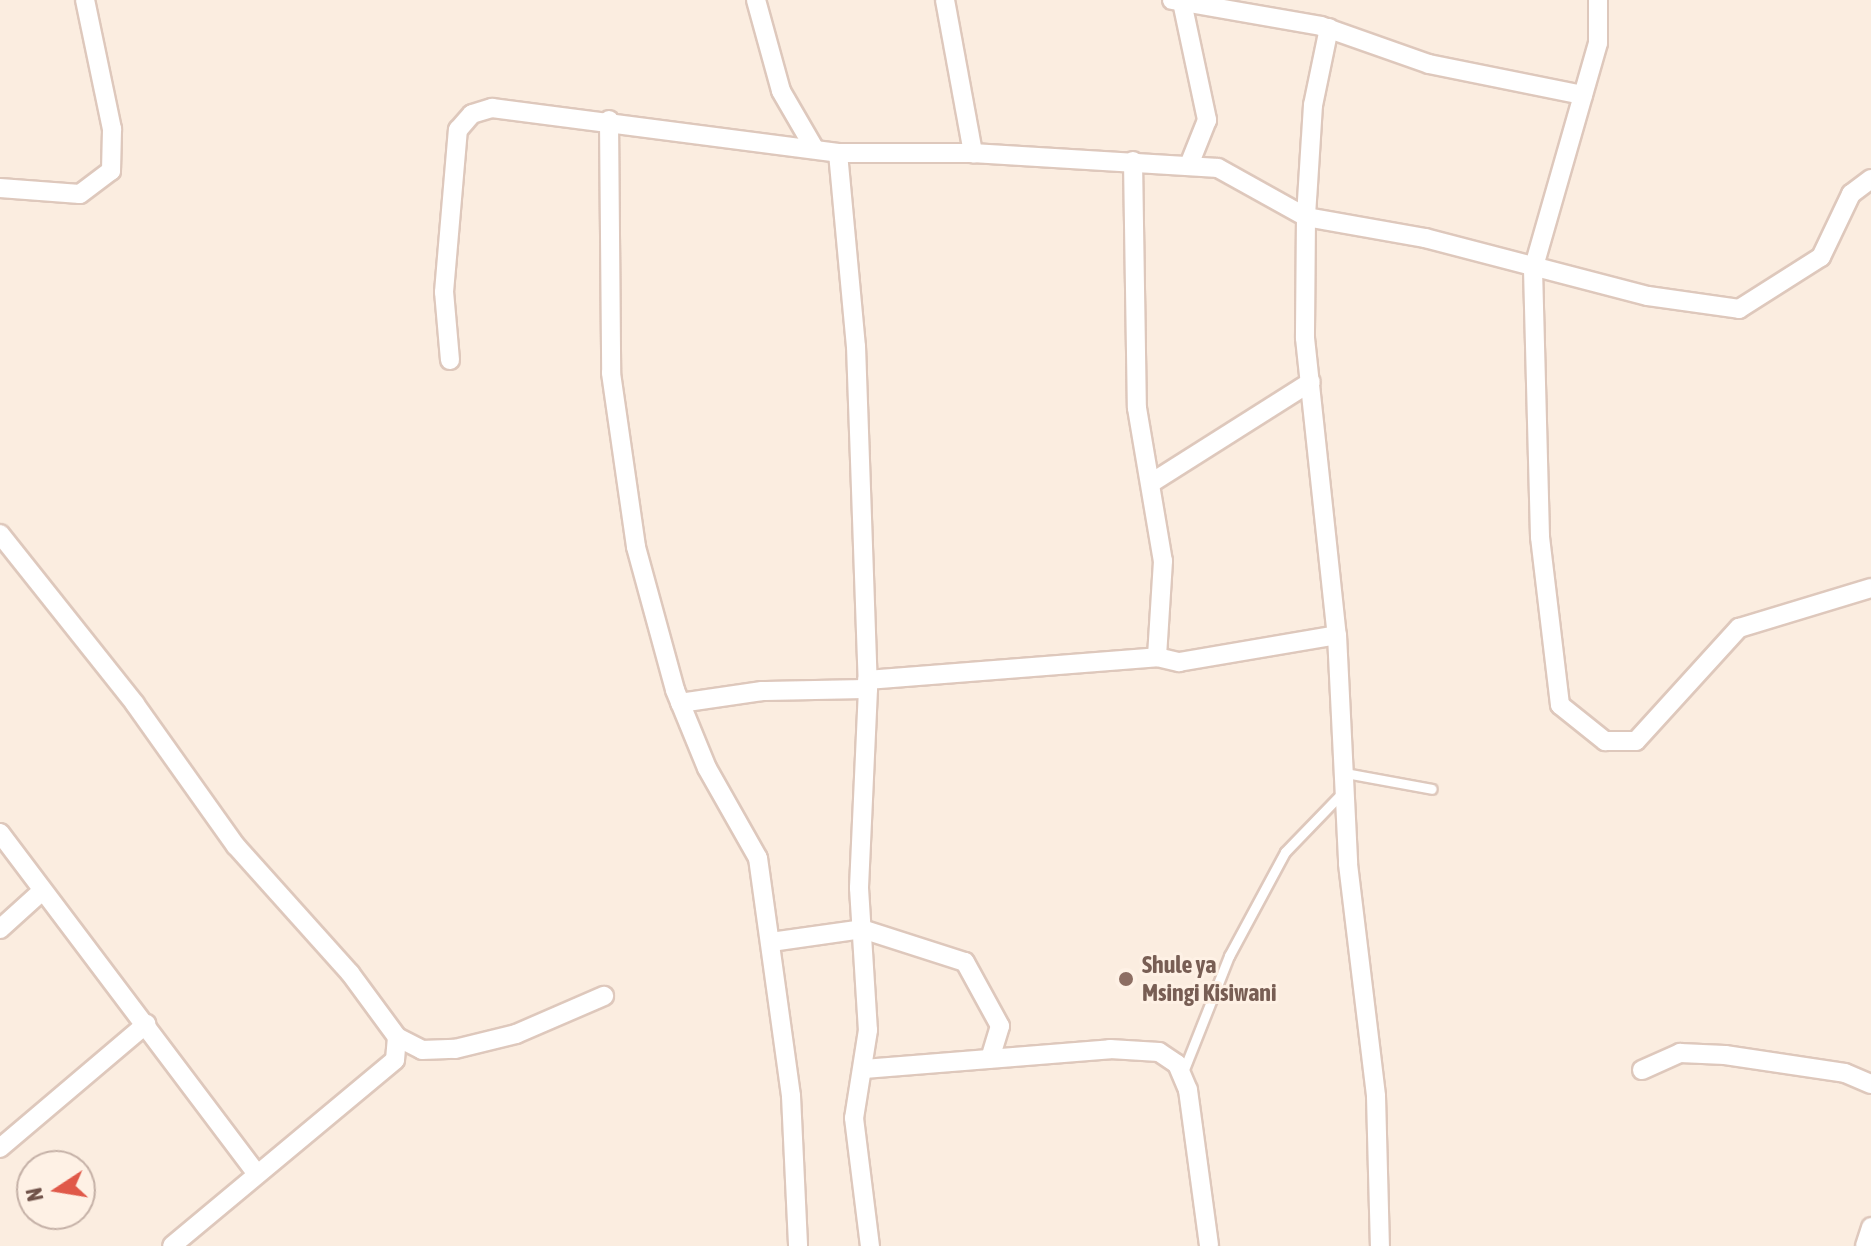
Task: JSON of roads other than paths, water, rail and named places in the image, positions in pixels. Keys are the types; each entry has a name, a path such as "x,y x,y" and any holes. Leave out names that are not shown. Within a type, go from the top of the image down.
{"street":[{"path":"0,188 80,194 105,183 111,171 112,129 85,0"},
{"path":"756,0 781,91 814,148"},
{"path":"945,0 973,153"},
{"path":"1598,0 1598,43 1533,269 1540,537 1556,695 1567,712 1605,741 1636,741 1739,628 1871,588"},
{"path":"1189,165 1207,120 1177,1 1329,28 1429,64 1583,95"},
{"path":"1329,28 1313,105 1306,217 1311,382 1337,635 1346,782 1376,1096 1380,1246"},
{"path":"450,360 444,292 464,119 492,108 609,120 838,153 973,153 1189,165 1235,174 1306,217 1425,238 1533,269 1739,309 1821,257 1851,194 1871,179"},
{"path":"609,120 611,373 636,547 680,703 707,768 750,836 771,942 791,1096 798,1246"},
{"path":"838,153 856,346 867,685 862,929 864,1069 854,1118 870,1246"},
{"path":"1133,161 1137,408 1163,561 1157,657"},
{"path":"1151,483 1311,382"},
{"path":"0,534 135,704 236,846 350,973 397,1037 422,1050 455,1049 516,1034 604,996"},
{"path":"680,703 762,691 867,685 1157,657 1203,660 1337,635"},
{"path":"0,833 257,1174"},
{"path":"0,929 42,891"},
{"path":"771,942 862,929 948,955 976,971 1000,1026 990,1059"},
{"path":"0,1148 146,1024"},
{"path":"172,1246 395,1060 397,1037"},
{"path":"864,1069 1140,1048 1159,1052 1183,1072 1209,1246"},
{"path":"1642,1070 1680,1053 1725,1055 1845,1073 1871,1084"},
{"path":"1865,1246 1871,1227"}],"lane":[{"path":"1183,1072 1229,956 1285,852 1346,782 1432,789"}],"place":[{"name":"Shule ya Msingi Kisiwani","path":"1126,979"}]}
